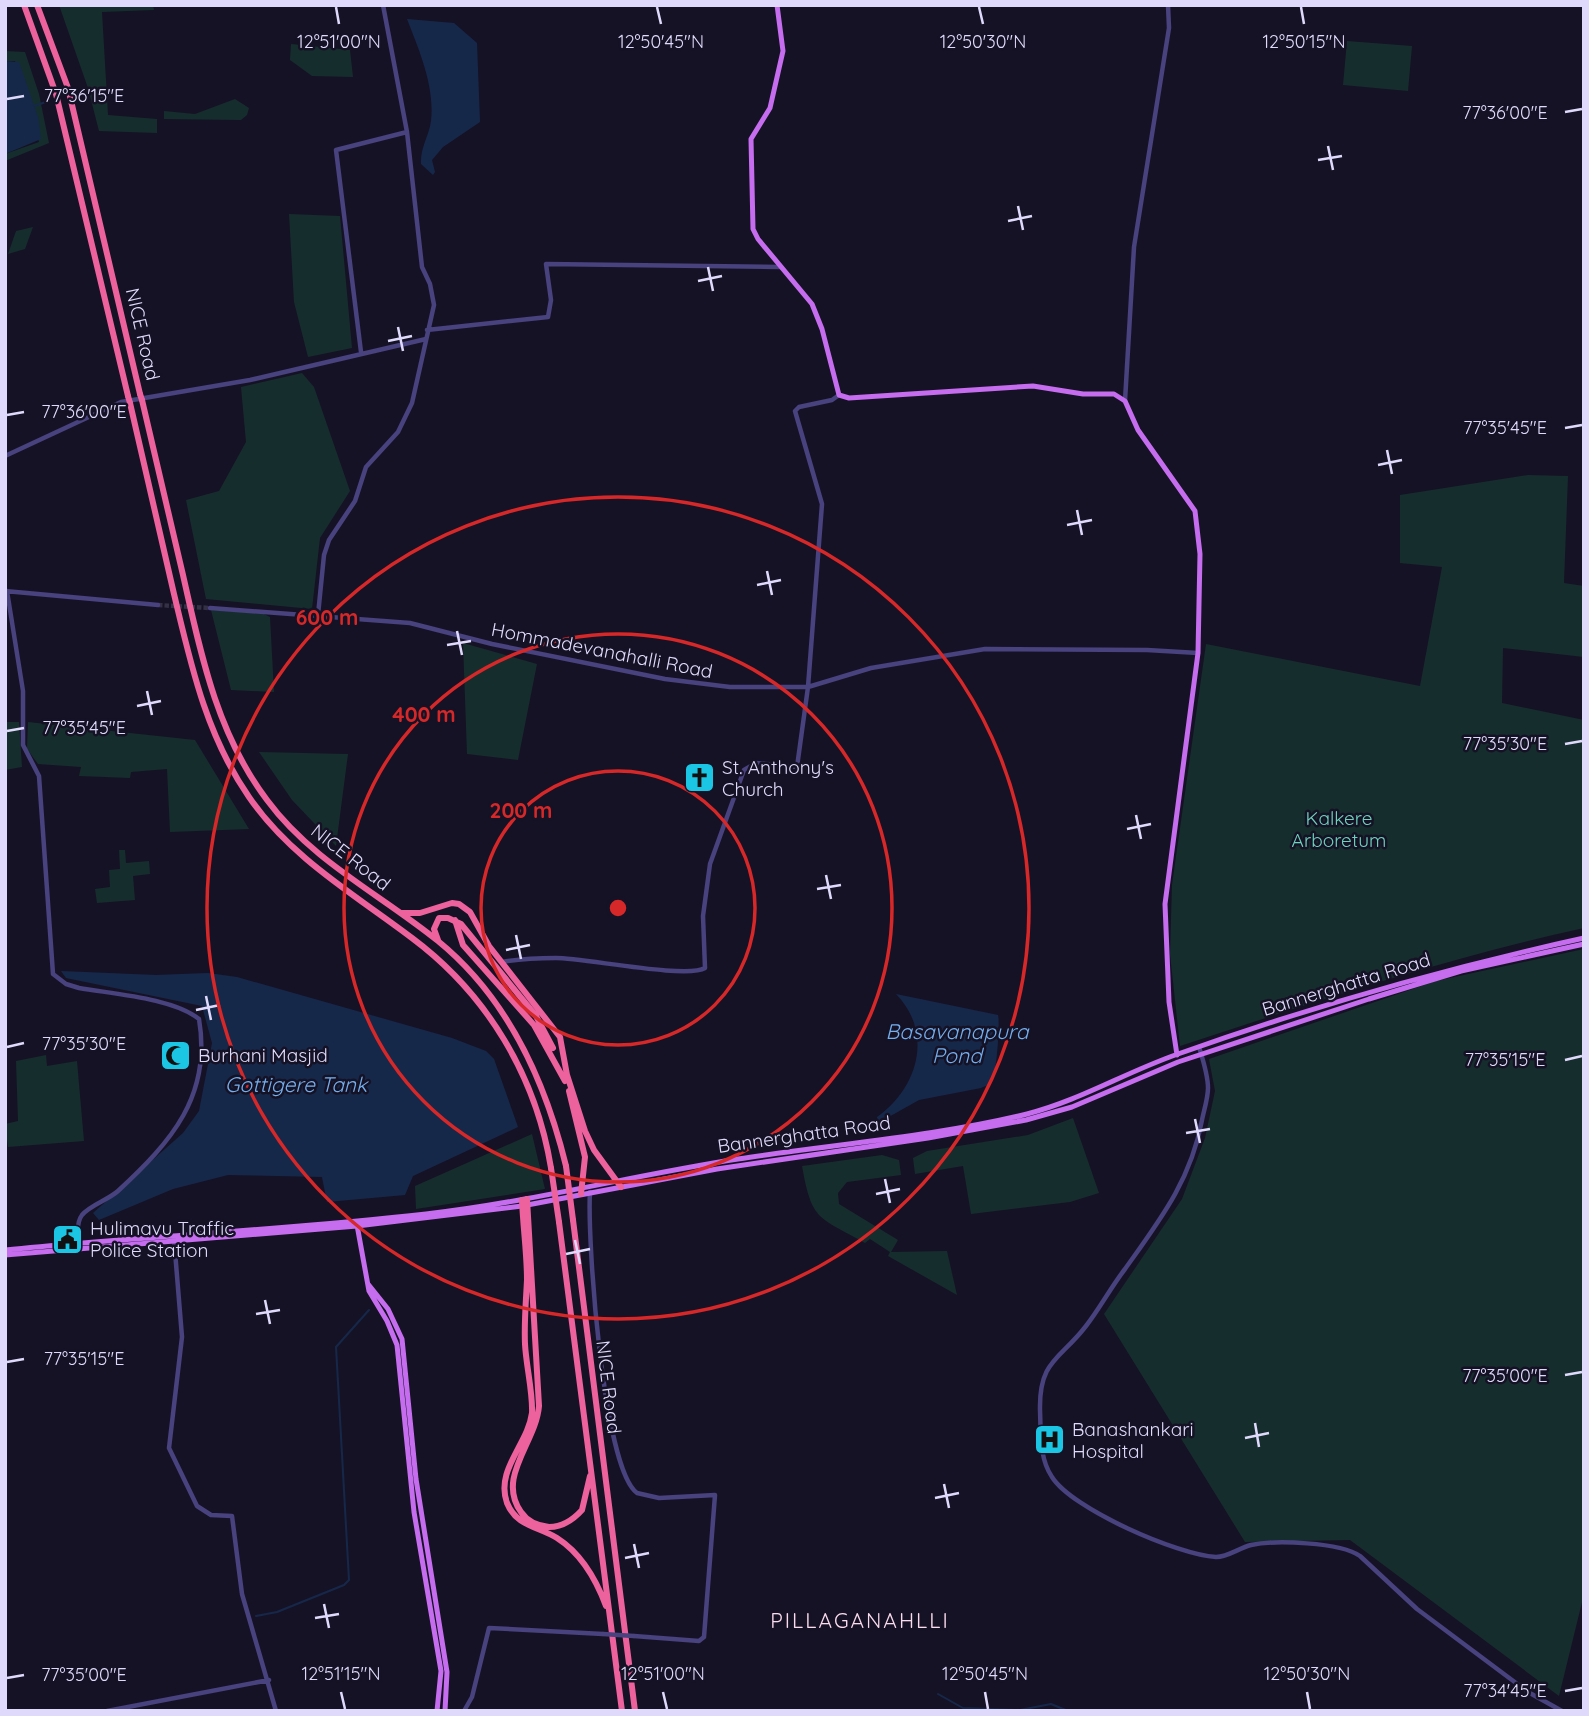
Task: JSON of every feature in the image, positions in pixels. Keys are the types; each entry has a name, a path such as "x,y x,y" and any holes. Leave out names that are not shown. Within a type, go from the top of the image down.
{"highway":[{"name":"NICE Road","path":"24,5 56,94 197,687 228,764 258,810 297,852 431,953 471,992 498,1028 524,1077 541,1121 559,1222 622,1711"},
{"name":"NICE Road","path":"37,5 68,88 204,662 230,741 258,787 293,830 328,862 439,942 484,987 515,1032 543,1087 566,1166 635,1711"},
{"path":"400,913 420,913 459,904 470,912 489,946 560,1037 565,1076 585,1157 581,1191"},
{"path":"439,942 434,929 436,921 442,917 455,920 536,1016 559,1066"},
{"path":"455,920 463,945 531,1020 565,1076 590,1143 619,1184"},
{"path":"524,1203 539,1394 533,1435 511,1480 513,1498 523,1515 533,1522 549,1527 567,1523 586,1503 590,1467"},
{"path":"524,1203 527,1279 524,1328 532,1412 526,1433 506,1475 505,1495 514,1514 523,1523 557,1538 582,1561 594,1579 611,1621"}],"main road":[{"path":"776,5 783,51 770,108 751,139 754,233 814,308 839,395 849,398 1033,386 1083,394 1114,394 1125,401 1138,430 1195,511 1200,554 1198,653 1165,904 1168,989 1178,1062"},
{"name":"Bannerghatta Road","path":"5,1253 356,1223 524,1203 619,1184 1023,1118 1072,1107 1200,1050 1465,964 1584,937"},
{"name":"Bannerghatta Road","path":"1023,1118 1177,1054 1200,1050 1461,971 1584,944"},
{"name":"Bannerghatta Road","path":"581,1191 590,1192 619,1184"},
{"path":"356,1223 368,1284 397,1345 414,1511 441,1671 437,1711"},
{"path":"368,1284 388,1309 402,1339 416,1479 447,1672 444,1711"}],"street":[{"path":"318,615 324,555 329,540 355,502 371,459 398,432 412,403 433,305 430,284 422,267 407,132 383,5"},
{"path":"1125,401 1134,247 1168,28 1168,5"},
{"path":"361,352 336,150 407,132"},
{"path":"427,330 548,317 551,300 546,264 780,267"},
{"path":"5,456 121,402 250,380 426,339"},
{"path":"502,962 556,958 683,971 698,972 705,968 703,906 710,864 749,765 797,767 808,687 821,504 795,411 799,407 832,400 839,395"},
{"path":"80,1245 78,1226 82,1215 123,1185 162,1149 181,1122 193,1099 203,1040 199,1019 191,1013 175,1006 79,988 66,984 53,974 39,776 23,745 23,691 6,591 158,605"},
{"name":"Hommadevanahalli Road","path":"210,608 411,623 492,644 665,679 730,687 808,687 872,668 985,649 1198,653"},
{"path":"1200,1050 1208,1090 1198,1146 1176,1197 1086,1326 1056,1354 1045,1371 1040,1394 1044,1463 1052,1477 1078,1503 1165,1545 1205,1556 1220,1557 1252,1545 1326,1544 1351,1550 1436,1624 1528,1692 1562,1711"},
{"path":"464,1711 472,1697 489,1628 699,1641 704,1637 715,1495 648,1495 633,1489 625,1474 599,1356 592,1279 590,1192"},
{"path":"174,1237 182,1337 169,1448 197,1507 211,1515 232,1516 242,1594 276,1711"},
{"path":"107,1711 269,1680"}],"green space":[{"path":"59,5 153,5 154,10 102,12 108,115 157,119 157,133 99,131 88,88"},
{"path":"1347,41 1412,46 1408,91 1343,85"},
{"path":"291,44 350,50 353,77 312,76 290,60"},
{"path":"5,51 25,52 39,94 49,143 5,161 5,154 39,142 15,61 5,61"},
{"path":"235,99 249,108 247,115 241,120 164,119 164,111 195,114"},
{"path":"289,214 340,216 352,348 308,357 294,302"},
{"path":"33,227 25,249 8,254 16,231"},
{"path":"302,373 314,387 350,491 320,538 312,609 206,599 186,500 219,491 246,442 241,387"},
{"name":"Kalkere Arboretum","path":"1528,475 1568,476 1564,583 1584,586 1584,657 1503,648 1502,703 1584,720 1584,928 1431,967 1180,1046 1170,954 1172,885 1206,644 1420,686 1442,567 1400,563 1400,495"},
{"path":"211,610 262,613 270,617 274,692 231,690"},
{"path":"463,643 537,664 518,760 467,754"},
{"path":"5,722 19,722 22,767 5,770"},
{"path":"28,722 195,740 249,829 170,832 167,769 131,772 130,778 79,776 81,767 38,764 27,749"},
{"path":"259,752 348,754 336,846 292,800"},
{"path":"119,850 125,850 126,863 149,861 150,874 133,876 135,900 97,903 95,889 110,887 109,870 120,869"},
{"path":"1584,949 1584,1594 1559,1696 1350,1540 1245,1542 1104,1314 1182,1199 1205,1138 1215,1091 1209,1059 1436,981"},
{"path":"46,1055 47,1066 77,1061 84,1141 8,1147 5,1124 18,1121 16,1061"},
{"path":"1073,1118 1099,1193 1070,1202 971,1214 963,1166 915,1174 913,1158 927,1151 1028,1135"},
{"path":"532,1134 545,1189 416,1209 415,1186"},
{"path":"882,1155 899,1160 901,1175 847,1182 838,1193 839,1204 898,1240 891,1252 947,1251 957,1295 888,1256 890,1252 870,1239 865,1243 827,1222 814,1208 802,1166"}],"water":[{"path":"407,19 454,23 477,43 480,122 443,147 432,160 435,172 433,175 421,164 431,121 431,95 425,68"},
{"path":"5,61 19,62 38,117 41,139 5,154"},
{"name":"Gottigere Tank","path":"61,971 156,975 208,973 237,977 452,1038 486,1051 494,1059 518,1127 413,1176 405,1195 327,1202 322,1177 228,1175 173,1189 99,1220 93,1213 183,1133 199,1111 212,1043 202,1006 66,978"},
{"name":"Basavanapura Pond","path":"896,994 998,1015 996,1060 993,1077 988,1085 919,1100 878,1123 877,1117 903,1091 916,1059 915,1026 908,1009"}],"waterway":[{"path":"34,106 49,101"},
{"path":"256,1616 277,1612 344,1585 349,1580 336,1347 369,1310"},
{"path":"938,1694 963,1708 1020,1710 1051,1704 1068,1711"}],"tunnel":[{"path":"158,605 210,608"}],"place":[{"name":"St. Anthony's Church","path":"699,778"},
{"name":"Burhani Masjid","path":"175,1055"},
{"name":"Hulimavu Traffic Police Station","path":"67,1239"},
{"name":"Banashankari Hospital","path":"1049,1440"}],"district":[{"name":"PILLAGANAHLLI","path":"860,1621"}]}
